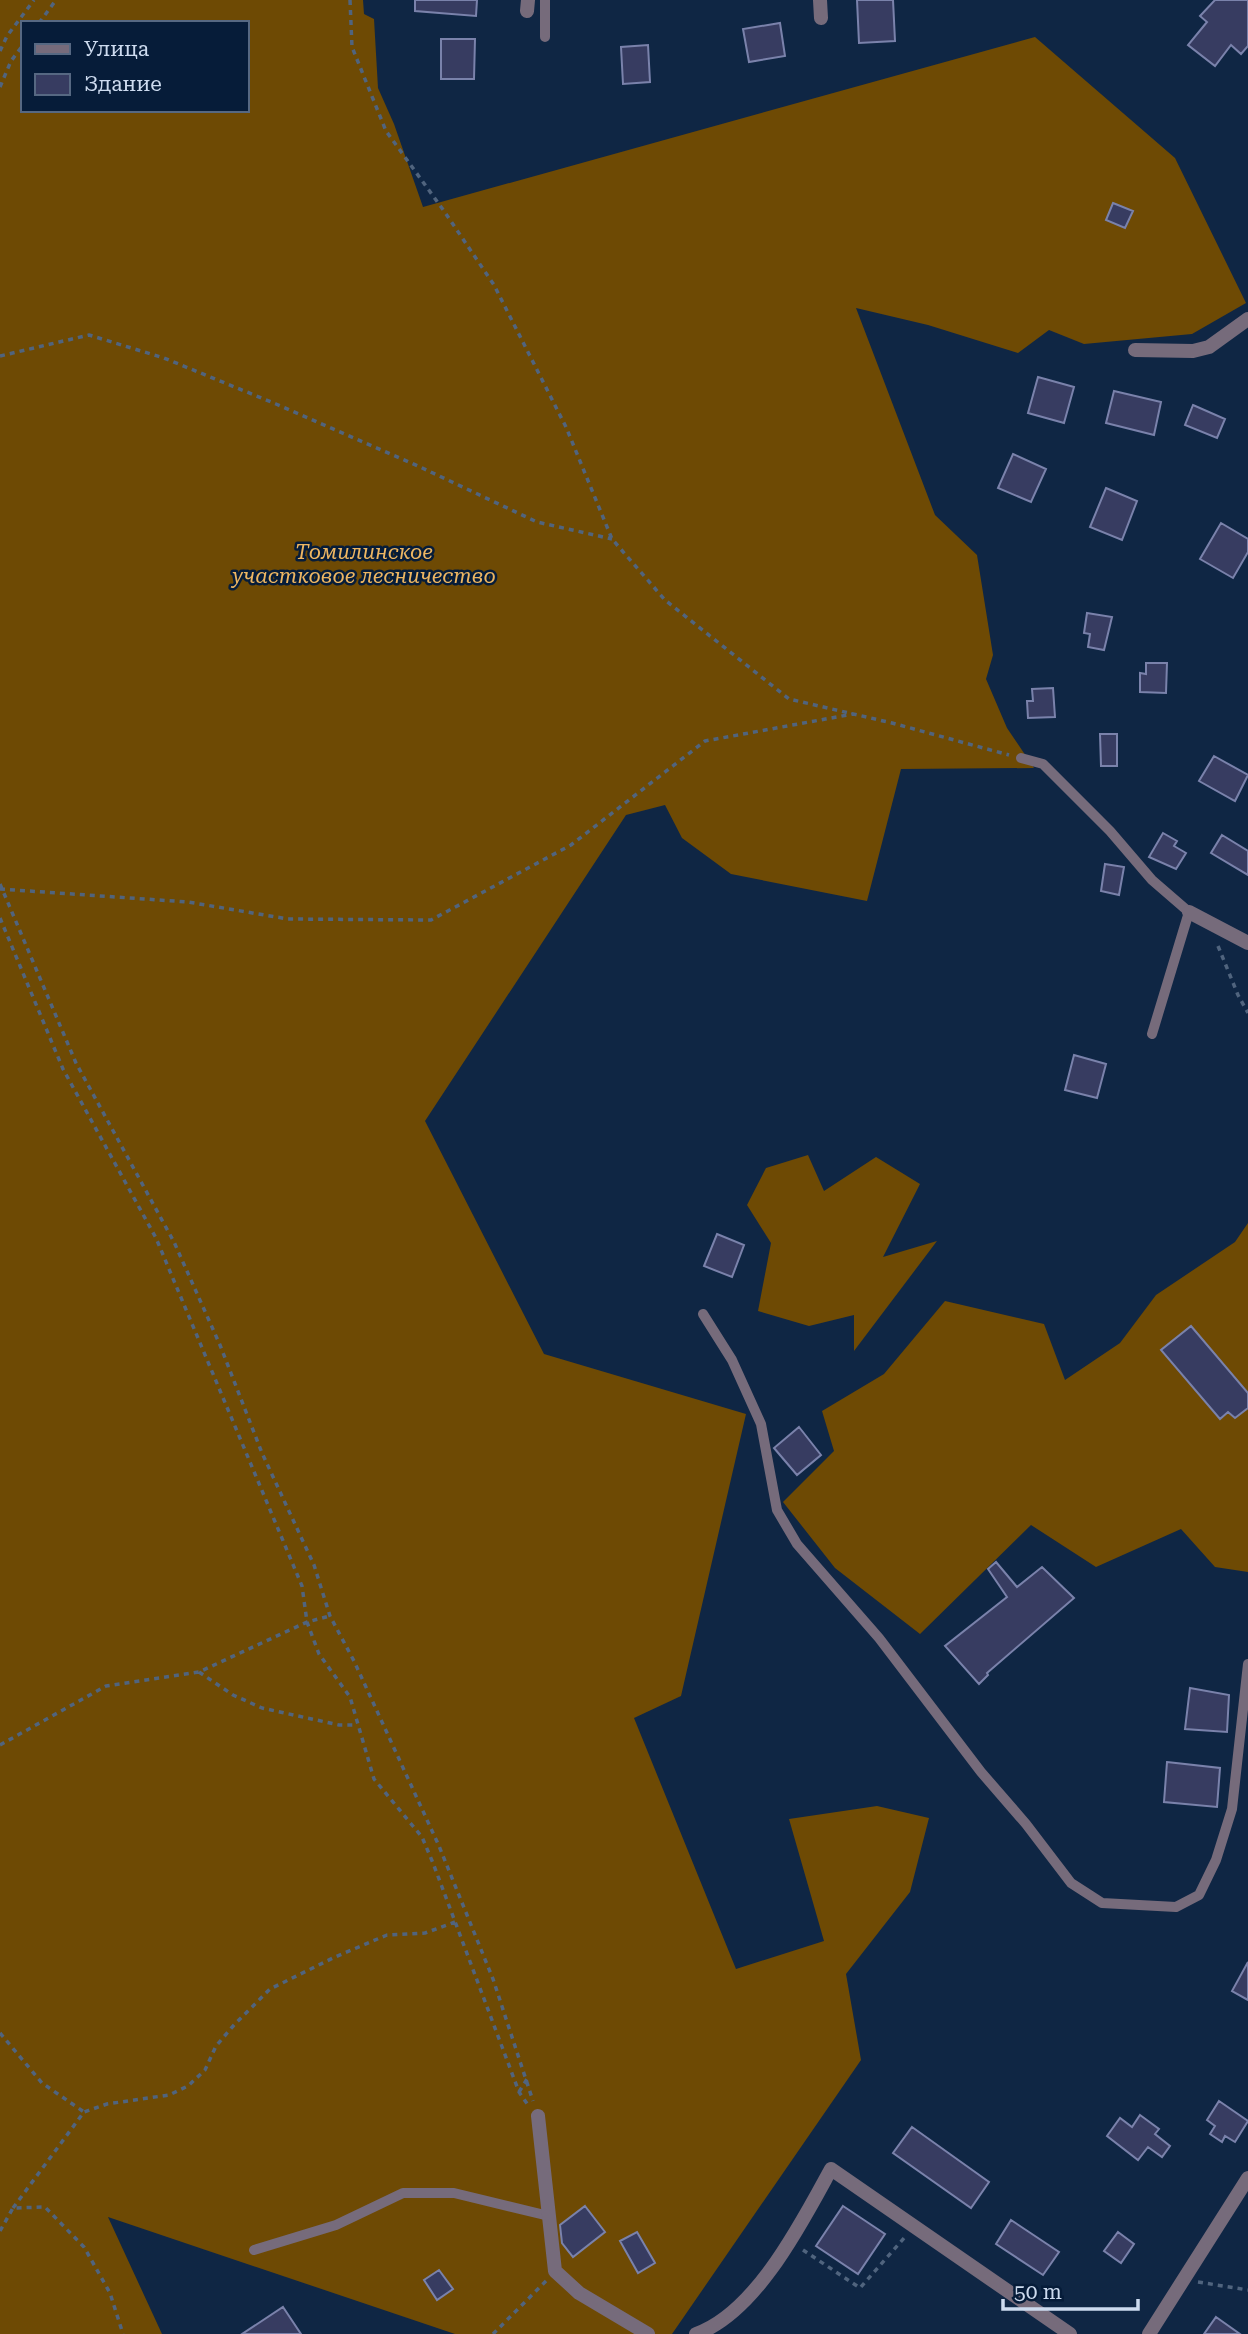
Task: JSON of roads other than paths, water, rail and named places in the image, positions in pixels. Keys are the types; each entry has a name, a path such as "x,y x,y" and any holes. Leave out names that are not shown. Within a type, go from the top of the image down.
{"street":[{"path":"820,0 821,18"},
{"path":"1135,350 1193,351 1209,347 1248,319"},
{"path":"1189,912 1209,925 1248,943"},
{"path":"536,2115 555,2271 579,2293 648,2334"},
{"path":"696,2334 737,2311 778,2260 831,2168 1070,2334"},
{"path":"1149,2334 1248,2178"}],"lane":[{"path":"545,0 545,37"},
{"path":"1021,758 1042,764 1110,831 1152,880 1189,912 1152,1034"},
{"path":"703,1314 732,1360 761,1424 777,1510 797,1544 878,1638 1071,1883 1102,1903 1176,1907 1199,1895 1216,1860 1232,1809 1248,1664"},
{"path":"254,2250 336,2225 403,2193 454,2193 549,2216"}],"park label":[{"name":"Томилинское участковое лесничество","path":"364,564"}]}
